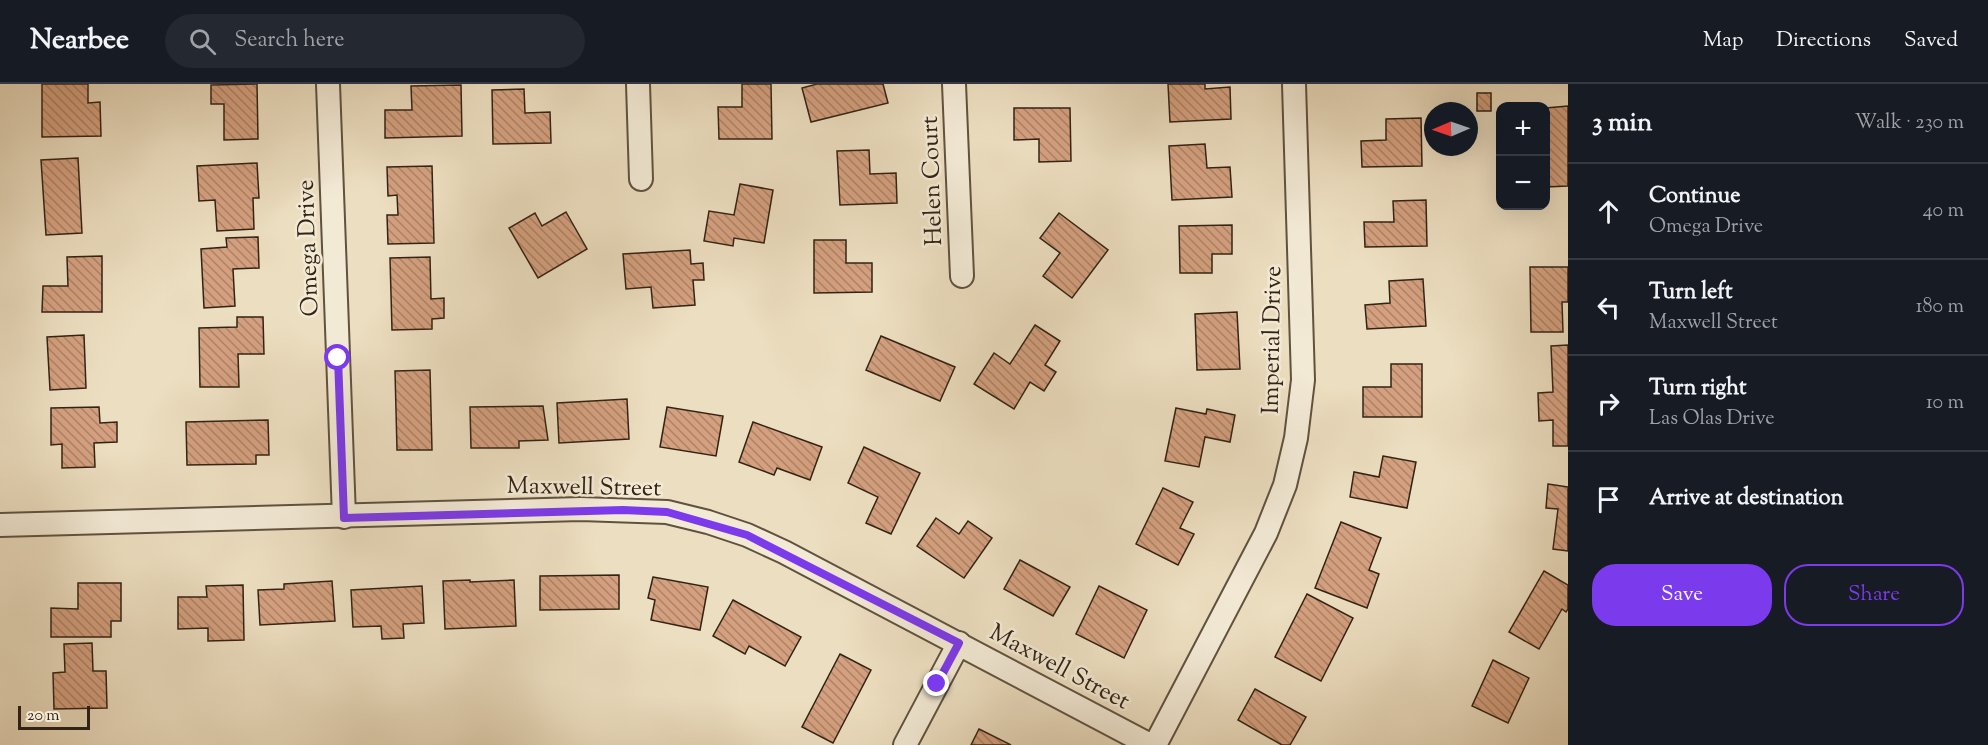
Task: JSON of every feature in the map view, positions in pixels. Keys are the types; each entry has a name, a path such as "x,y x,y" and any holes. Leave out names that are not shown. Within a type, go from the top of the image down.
{"street":[{"name":"Omega Drive","path":"328,84 344,518"},
{"path":"638,84 641,179"},
{"name":"Helen Court","path":"954,84 962,276"},
{"name":"Imperial Drive","path":"1155,745 1266,533 1285,485 1296,438 1303,380 1294,84"},
{"name":"Maxwell Street","path":"0,525 344,518 581,509 667,512 708,522 756,539 959,643 1150,745"},
{"path":"905,745 959,643"}],"building":[{"path":"42,84 88,84 88,103 100,102 101,136 42,137"},
{"path":"257,84 258,139 224,140 224,104 211,104 211,85"},
{"path":"742,84 771,84 772,139 719,139 718,107 742,107"},
{"path":"817,84 883,84 888,103 811,122 802,88"},
{"path":"1168,84 1205,84 1205,89 1230,87 1231,119 1170,122"},
{"path":"461,85 462,136 385,138 385,110 412,110 411,86"},
{"path":"524,89 525,113 550,112 551,143 493,144 492,90"},
{"path":"1477,93 1491,93 1491,111 1478,111"},
{"path":"1568,106 1568,186 1550,187 1550,108"},
{"path":"1014,108 1070,108 1071,161 1039,162 1039,139 1014,140"},
{"path":"1421,118 1422,166 1362,167 1361,141 1386,140 1386,119"},
{"path":"1205,144 1207,168 1230,167 1232,197 1172,200 1169,146"},
{"path":"869,150 870,174 896,173 897,203 840,205 837,151"},
{"path":"78,158 82,233 46,235 41,160"},
{"path":"257,163 259,198 253,198 254,229 217,231 215,200 199,201 197,166"},
{"path":"432,166 434,243 388,244 387,215 398,215 397,195 388,196 387,167"},
{"path":"740,184 773,190 764,243 734,238 733,246 704,241 709,211 734,215"},
{"path":"1426,200 1427,246 1365,247 1364,222 1394,222 1393,201"},
{"path":"566,212 587,249 538,278 509,228 535,213 542,226"},
{"path":"1059,213 1108,250 1072,298 1043,276 1060,253 1040,238"},
{"path":"1232,225 1232,254 1212,254 1212,273 1180,273 1179,226"},
{"path":"258,237 259,268 233,269 235,306 204,308 201,249 227,247 226,238"},
{"path":"814,240 846,240 846,263 872,263 872,292 814,293"},
{"path":"690,250 691,264 703,263 704,280 693,280 695,305 653,308 651,287 626,289 623,254"},
{"path":"102,256 102,312 42,312 43,286 68,286 67,257"},
{"path":"430,257 431,299 444,298 444,318 432,319 432,329 392,330 390,258"},
{"path":"1530,267 1568,267 1568,302 1562,302 1563,332 1531,332"},
{"path":"1423,279 1426,326 1367,329 1365,305 1390,303 1389,281"},
{"path":"1237,312 1240,369 1197,370 1195,314"},
{"path":"237,317 263,317 264,354 238,354 239,387 200,387 199,328 237,327"},
{"path":"1035,325 1060,341 1045,365 1056,372 1044,391 1030,382 1014,409 974,384 994,353 1010,364"},
{"path":"84,335 86,388 50,390 47,337"},
{"path":"881,336 955,367 940,401 866,370"},
{"path":"1568,345 1568,446 1553,446 1553,420 1539,421 1538,393 1553,392 1551,346"},
{"path":"1391,364 1422,364 1422,417 1363,417 1363,387 1391,387"},
{"path":"430,370 432,450 397,450 395,371"},
{"path":"627,399 629,439 559,443 557,403"},
{"path":"543,406 548,440 519,441 519,448 471,448 470,407"},
{"path":"99,407 100,423 117,422 117,442 94,443 95,467 62,468 62,444 51,445 51,408"},
{"path":"667,407 723,416 716,456 660,447"},
{"path":"1176,408 1206,414 1207,409 1235,415 1230,442 1205,437 1199,467 1165,461"},
{"path":"268,420 269,455 256,455 256,464 187,465 186,422"},
{"path":"753,422 822,447 810,480 777,468 774,475 739,462"},
{"path":"864,447 920,473 891,534 866,523 878,497 848,483"},
{"path":"1383,456 1416,462 1407,508 1350,497 1354,472 1379,477"},
{"path":"1548,484 1568,487 1568,551 1553,549 1558,509 1546,508"},
{"path":"1163,488 1193,502 1180,528 1194,534 1178,565 1136,544"},
{"path":"936,518 959,534 968,521 992,538 964,578 917,546"},
{"path":"1341,522 1381,538 1369,570 1379,574 1367,608 1315,588"},
{"path":"1020,560 1070,587 1053,616 1004,589"},
{"path":"1544,571 1568,585 1568,609 1566,612 1562,609 1539,649 1509,632"},
{"path":"619,575 619,609 540,610 540,576"},
{"path":"653,577 708,587 700,630 651,620 655,600 648,598"},
{"path":"470,580 470,582 514,580 516,626 445,629 443,581"},
{"path":"332,581 335,621 260,625 258,590 284,589 284,584"},
{"path":"78,583 121,583 121,621 111,621 111,637 51,637 51,608 78,609"},
{"path":"243,585 244,640 208,641 208,628 178,629 178,597 207,597 206,586"},
{"path":"422,586 424,623 403,624 404,638 382,639 381,626 353,627 351,590"},
{"path":"1099,586 1147,610 1124,658 1076,634"},
{"path":"1307,594 1353,618 1321,681 1275,657"},
{"path":"733,600 801,637 785,666 749,646 745,654 713,636"},
{"path":"92,643 93,671 106,671 107,708 54,709 53,673 65,672 64,644"},
{"path":"840,654 871,670 833,743 802,727"},
{"path":"1493,660 1529,678 1508,723 1472,706"},
{"path":"1255,689 1306,717 1290,745 1282,745 1238,720"},
{"path":"979,729 1011,745 971,745"}],"route":[{"path":"338,358 344,518 581,509 667,512 708,522 747,535 784,552 959,643 937,684"}]}
